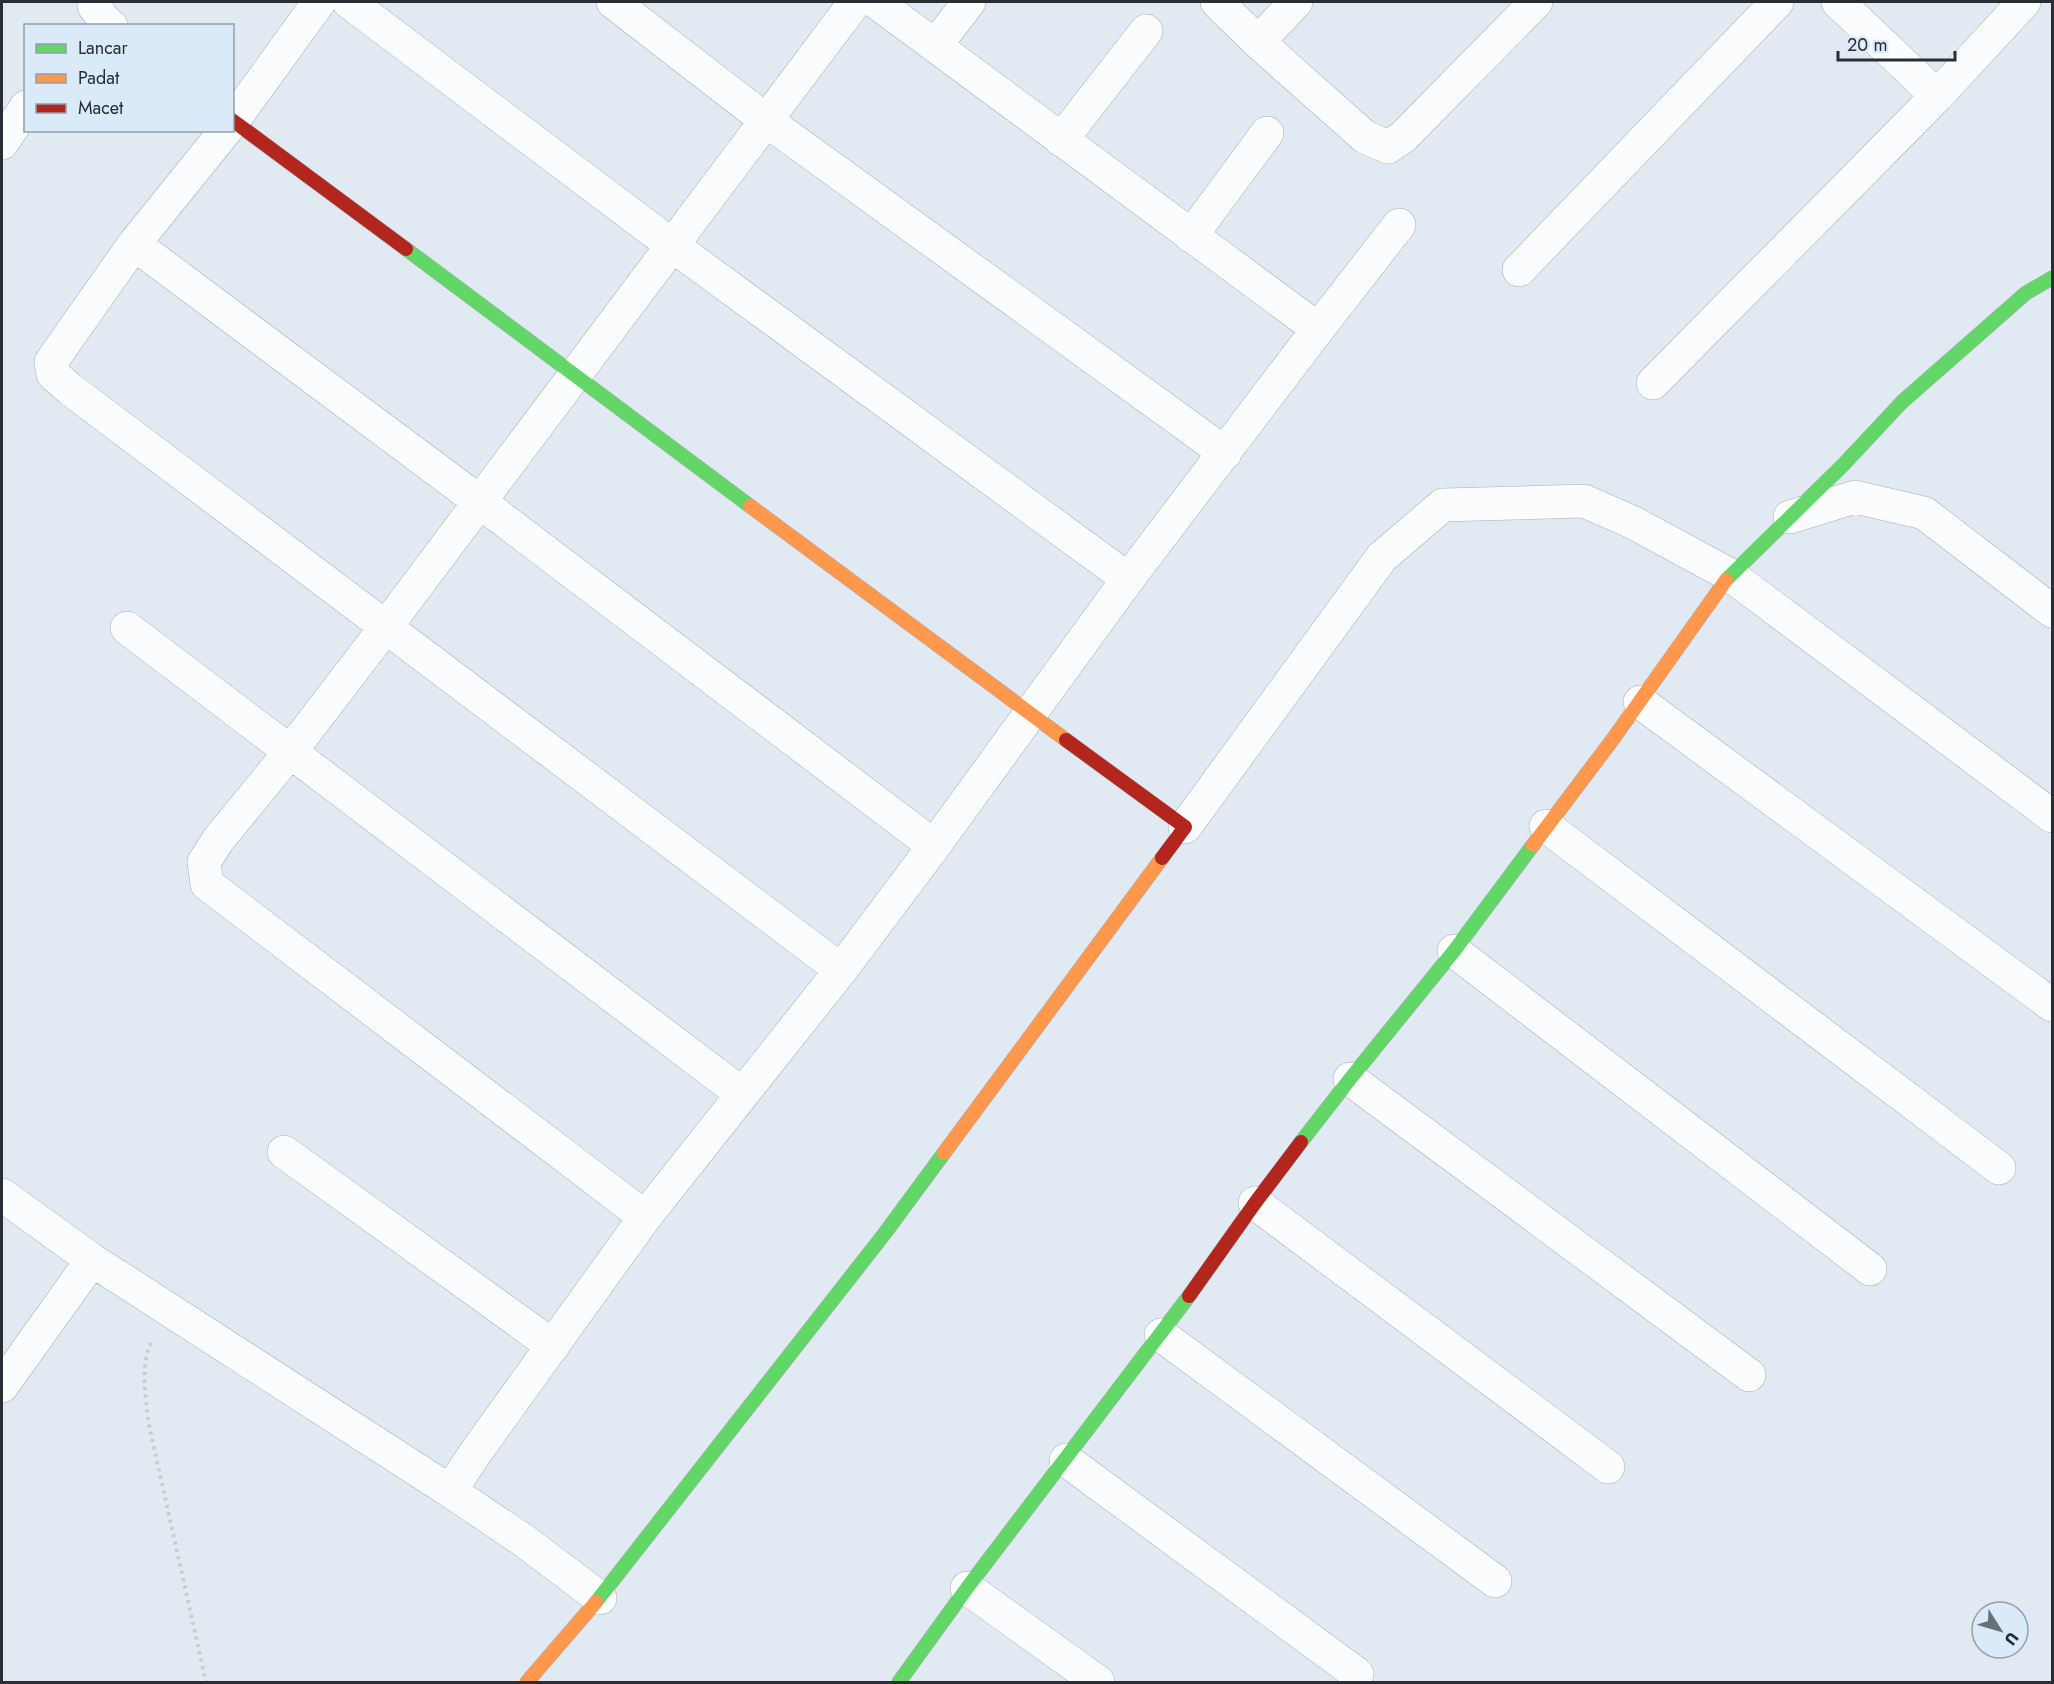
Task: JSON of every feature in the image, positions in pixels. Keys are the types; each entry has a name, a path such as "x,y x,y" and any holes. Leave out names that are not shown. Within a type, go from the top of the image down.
{"street":[{"path":"234,119 319,2"},
{"path":"349,2 673,246 1128,579"},
{"path":"614,2 767,121 1225,453"},
{"path":"645,1217 207,884 204,862 218,840 290,752 385,628 573,374 673,246 855,2"},
{"path":"876,2 1318,329"},
{"path":"935,46 969,2"},
{"path":"1217,2 1258,42 1365,137 1388,147 1403,137 1536,2"},
{"path":"1258,42 1296,2"},
{"path":"1519,270 1777,2"},
{"path":"1838,2 1937,96"},
{"path":"1653,383 1937,96 2024,2"},
{"path":"1061,140 1146,31"},
{"path":"2,143 24,110"},
{"path":"234,125 1185,827"},
{"path":"224,132 134,244 51,362 53,374 385,628 841,970"},
{"path":"1191,236 1267,133"},
{"path":"450,1491 645,1217 841,970 1128,579 1400,225"},
{"path":"134,244 480,502 934,846"},
{"path":"899,1683 967,1588 1161,1335 1255,1203 1350,1079 1454,951 1640,702 1730,575 1844,464 1902,402 2026,293 2052,278"},
{"path":"1790,517 1855,497 1924,513 2052,611"},
{"path":"527,1683 600,1598 885,1233 1382,557 1443,505 1584,501 1632,522 1730,575 2052,816"},
{"path":"127,628 742,1094"},
{"path":"1640,702 2052,1005"},
{"path":"1546,826 1999,1168"},
{"path":"1454,951 1870,1269"},
{"path":"1350,1079 1749,1375"},
{"path":"284,1152 553,1346"},
{"path":"2,1195 92,1260 523,1540 600,1598"},
{"path":"1255,1203 1608,1467"},
{"path":"2,1386 92,1260"},
{"path":"1161,1335 1495,1581"},
{"path":"1066,1460 1357,1674"},
{"path":"967,1588 1098,1683"}],"path":[{"path":"169,1309 147,1350 145,1388 149,1425 206,1683"}],"traffic: fast":[{"path":"406,249 750,506"},
{"path":"1726,580 1844,464 1902,402 2026,293 2052,278"},
{"path":"1301,1142 1454,951 1533,845"},
{"path":"596,1602 885,1233 944,1153"},
{"path":"899,1682 967,1588 1189,1296"}],"traffic: slow":[{"path":"750,506 1066,740"},
{"path":"1533,845 1613,739 1726,580"},
{"path":"944,1153 1162,858"},
{"path":"527,1682 596,1602"}],"traffic: jam":[{"path":"234,121 406,249"},
{"path":"1066,740 1185,827 1162,858"},
{"path":"1189,1296 1301,1142"}]}
